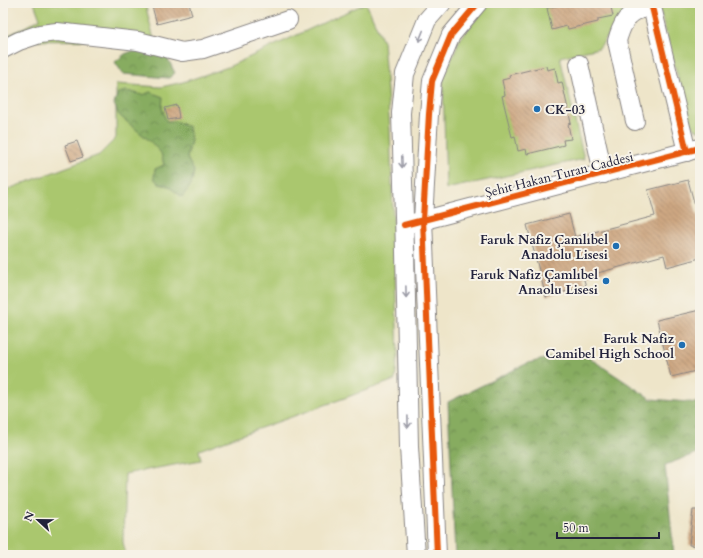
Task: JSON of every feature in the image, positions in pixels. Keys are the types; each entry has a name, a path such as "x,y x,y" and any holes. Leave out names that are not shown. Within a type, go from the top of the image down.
{"street":[{"path":"416,555 409,447 401,113 405,74 427,20 442,3"},
{"path":"437,555 423,220 429,114 432,81 451,35 478,3"},
{"path":"635,121 617,41 620,29 626,19 634,12 651,5 693,150"},
{"path":"3,49 19,41 40,34 57,32 138,41 182,52 203,49 288,20"},
{"path":"579,64 604,174"},
{"name":"Şehit Hakan Turan Caddesi","path":"404,225 693,150"}],"green space":[{"path":"34,3 145,3 154,40 3,41 3,38 40,19"},
{"path":"366,3 383,41 390,129 398,356 395,380 199,450 201,460 125,474 123,542 126,555 3,555 3,191 99,155 116,138 116,84 161,87 183,82 228,67"},
{"path":"488,3 631,3 599,48 560,57 584,159 446,189 443,80 459,41"},
{"path":"658,3 700,3 700,131 698,131 690,123"},
{"path":"135,50 158,52 168,59 175,73 169,78 123,74 115,62 125,54"},
{"path":"127,91 143,95 150,92 163,97 162,108 166,121 175,121 189,127 191,140 187,158 194,171 191,185 182,197 168,186 159,184 154,178 155,169 164,165 161,153 151,142 119,115 114,104 118,93"},
{"path":"579,351 651,399 700,403 700,452 665,465 674,555 455,555 448,402 528,363"}],"building":[{"path":"151,3 189,3 192,15 157,24"},
{"path":"555,3 610,3 613,16 598,19 598,22 568,29 567,26 552,30 547,8 556,6"},
{"name":"CK-03","path":"546,66 547,70 555,68 558,83 562,82 571,123 568,124 571,139 563,140 564,145 527,154 526,149 518,151 515,136 512,137 502,96 505,95 502,80 510,78 509,75"},
{"path":"177,105 179,118 168,120 165,108"},
{"path":"77,141 83,157 71,161 65,145"},
{"name":"Faruk Nafiz Çamlıbel Anadolu Lisesi","path":"688,180 700,225 700,258 667,267 664,255 583,277 586,286 546,297 527,225 569,214 575,237 655,216 648,190"},
{"name":"Faruk Nafiz Camibel High School","path":"700,310 700,370 671,377 657,320"},
{"path":"693,510 700,510 700,546 689,545"}],"cycle path":[{"path":"437,555 423,220 429,114 432,81 451,35 478,3"},
{"path":"651,3 687,152"},
{"path":"404,225 700,148"}],"place":[{"name":"CK-03","path":"537,109"},
{"name":"Faruk Nafiz Çamlıbel Anadolu Lisesi","path":"616,246"},
{"name":"Faruk Nafiz Çamlıbel Anaolu Lisesi","path":"606,281"},
{"name":"Faruk Nafiz Camibel High School","path":"682,345"}]}
